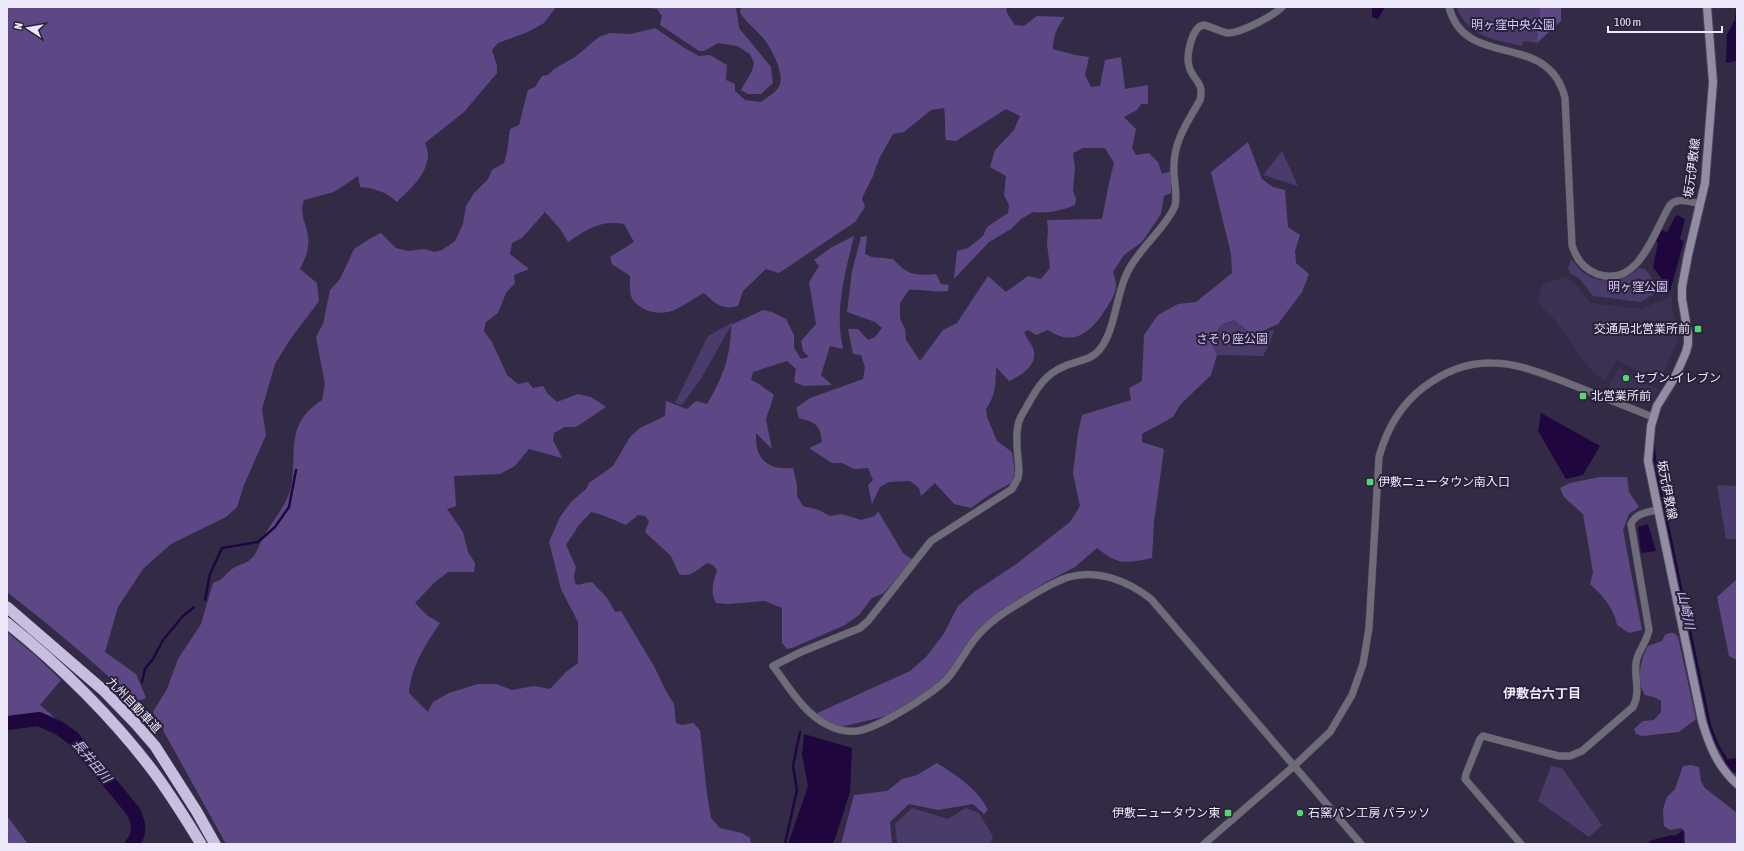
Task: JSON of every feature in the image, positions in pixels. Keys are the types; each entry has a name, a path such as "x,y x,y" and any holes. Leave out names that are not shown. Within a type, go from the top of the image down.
{"highway":[{"name":"九州自動車道","path":"7,607 103,690 135,722 155,746 197,812 215,844"},
{"path":"7,623 57,666 128,740 156,775 201,844"}],"main road":[{"name":"坂元伊敷線","path":"1707,7 1713,82 1705,183 1683,281 1682,299 1688,334 1686,352 1675,377 1656,406 1649,438 1648,461 1703,725 1719,763 1737,784"}],"street":[{"path":"1282,7 1272,14 1234,32 1222,32 1204,25 1198,27 1195,31 1188,59 1189,65 1198,80 1202,94 1180,135 1176,147 1174,167 1176,196 1174,206 1128,272 1102,348 1088,359 1068,365 1053,372 1042,380 1036,389 1018,424 1018,478 1012,489 931,541 868,621 860,628 801,652 773,666 803,705 822,722 839,730 859,731 892,716 932,692 946,679 981,632 992,621 1013,607 1051,585 1069,577 1091,576 1110,578 1129,584 1151,598 1361,844"},
{"path":"1449,7 1456,24 1470,38 1485,46 1526,55 1533,58 1550,70 1560,83 1565,98 1572,245 1578,258 1587,269 1600,275 1607,276 1628,271 1641,259 1670,205 1680,200 1700,204"},
{"path":"1204,844 1294,766 1330,732 1343,714 1359,680 1365,656 1369,628 1380,457 1387,431 1394,419 1418,391 1442,375 1466,366 1492,362 1529,369 1547,375 1653,417"},
{"path":"1520,844 1465,779 1480,739 1483,736 1559,756 1570,756 1582,751 1633,707 1638,697 1636,661 1647,640 1649,630 1631,524 1640,514 1658,510"}],"shaded area":[{"path":"7,7 556,7 544,23 528,32 498,43 492,50 497,66 497,73 464,112 425,143 428,155 425,169 417,181 397,202 380,191 360,187 358,176 334,192 304,200 302,210 308,236 308,249 300,269 317,283 319,301 289,341 275,364 262,409 266,435 244,485 237,507 226,517 171,544 143,569 118,607 105,652 136,674 146,698 136,702 105,673 7,592"},
{"path":"644,7 736,7 739,28 771,67 773,83 761,94 748,94 741,90 752,71 754,63 750,54 737,46 718,43 704,51 699,51 660,25 662,16 657,9"},
{"path":"741,7 1006,7 1007,13 1015,25 1024,26 1037,16 1065,17 1056,32 1053,49 1089,57 1085,75 1091,87 1100,86 1105,60 1121,57 1125,89 1148,85 1148,104 1141,104 1137,110 1124,117 1136,129 1132,148 1136,155 1149,153 1158,162 1162,174 1171,171 1171,193 1164,196 1161,214 1142,242 1124,255 1113,272 1116,282 1114,294 1102,315 1091,328 1085,333 1072,338 1057,335 1048,330 1036,335 1028,330 1024,332 1033,348 1034,359 1028,369 1009,381 996,367 995,389 992,399 986,409 987,417 997,441 1012,452 1015,473 1011,483 989,495 971,508 954,504 935,483 921,496 919,488 910,481 889,482 880,487 872,504 868,485 873,480 868,468 854,469 842,463 832,463 809,448 822,442 820,431 813,423 799,418 796,408 810,398 863,379 865,367 861,355 853,354 848,329 858,329 868,340 875,337 882,328 875,322 847,312 852,271 861,237 867,236 865,254 872,257 893,259 907,271 912,273 922,275 936,274 941,284 949,285 948,291 938,292 909,290 900,303 900,318 905,329 906,340 920,361 943,330 957,323 988,276 1006,292 1028,276 1041,279 1050,268 1047,244 1047,220 1102,219 1114,163 1105,148 1083,148 1073,153 1075,168 1073,191 1076,199 1075,205 1055,211 1033,212 1021,219 1011,229 989,242 954,279 957,251 968,248 983,236 987,227 1008,213 1009,205 1004,195 1006,176 990,167 995,150 1014,130 1020,116 1006,109 956,141 946,140 944,108 931,110 904,132 893,134 879,159 873,176 862,198 865,207 855,222 779,273 766,269 743,291 738,306 732,307 723,307 719,305 704,293 669,312 658,313 646,310 637,304 632,298 630,276 612,264 610,257 634,242 624,224 608,223 594,227 568,242 560,229 545,212 522,238 512,243 510,254 529,269 514,275 515,283 506,293 498,313 486,322 484,331 492,342 507,375 518,384 528,382 533,388 543,386 548,394 557,402 578,394 591,397 606,407 576,427 565,427 554,433 553,440 562,458 529,449 515,466 500,474 454,476 456,506 447,509 463,532 468,552 475,563 474,572 448,572 434,583 415,603 428,616 440,623 420,656 410,683 409,693 428,712 433,702 449,693 478,684 496,684 512,690 534,686 550,689 566,672 578,663 578,622 561,589 549,542 560,517 571,502 586,489 589,483 613,466 630,437 640,428 665,416 666,401 687,409 696,401 707,404 718,385 725,366 730,347 731,325 763,310 772,312 786,319 794,335 794,348 801,359 809,357 803,351 801,341 816,324 809,282 819,266 814,260 832,247 854,236 840,304 840,330 843,349 830,346 821,375 832,385 804,386 794,382 796,369 787,361 753,372 751,380 774,395 766,419 772,449 756,433 756,442 760,456 764,461 776,467 793,468 797,485 797,496 803,506 819,510 830,516 842,514 861,520 875,516 878,511 903,553 913,560 884,593 872,598 859,615 845,625 787,649 782,643 782,608 765,601 728,604 716,603 713,595 713,583 717,570 713,565 707,563 691,574 679,574 671,556 645,532 649,521 645,516 638,515 626,525 591,512 579,525 566,545 576,567 574,576 575,583 578,585 592,582 607,598 615,612 621,611 655,668 674,704 676,723 682,725 693,723 700,730 711,818 720,828 742,833 750,838 751,844 226,844 153,712 167,689 178,659 201,624 213,583 222,579 232,569 253,557 289,494 293,474 297,429 302,419 310,409 322,400 325,384 316,337 323,324 330,290 340,279 354,249 381,233 396,248 408,251 425,249 434,252 442,250 455,241 463,224 466,206 474,193 488,179 492,170 504,163 510,129 519,125 528,90 535,87 542,76 548,75 554,69 575,57 599,37 610,33 631,34 655,28 699,56 710,55 727,65 726,80 735,84 735,91 745,100 761,102 778,88 781,77 774,55 766,42 740,13"},
{"path":"1372,7 1385,7 1378,19 1372,17"},
{"path":"1540,7 1561,7 1561,21 1537,43"},
{"path":"1736,7 1737,61 1726,63 1727,34 1735,20"},
{"path":"1248,142 1262,179 1273,187 1285,190 1288,227 1300,235 1295,251 1296,263 1309,274 1302,292 1278,324 1253,335 1234,320 1221,325 1211,341 1217,355 1211,375 1180,405 1173,417 1142,434 1142,442 1164,449 1154,522 1152,558 1123,562 1111,558 1097,548 1075,567 1044,583 990,620 953,671 923,696 891,715 840,727 813,715 910,671 926,657 943,635 958,606 974,592 1015,565 1070,522 1080,506 1073,473 1082,415 1131,400 1129,388 1142,381 1144,335 1158,315 1178,304 1196,302 1232,273 1231,254 1211,172"},
{"path":"1677,215 1685,220 1680,239 1684,241 1670,291 1653,267 1658,243 1656,242 1661,230 1667,232"},
{"path":"1563,277 1573,281 1590,303 1641,309 1672,296 1673,316 1676,320 1678,339 1659,383 1617,360 1604,381 1586,364 1555,320 1538,302 1542,285"},
{"path":"1619,368 1658,390 1653,398 1640,402 1607,388"},
{"path":"1541,413 1600,446 1583,475 1566,479 1538,431"},
{"path":"1600,477 1627,477 1629,492 1639,507 1629,514 1623,530 1642,630 1629,633 1617,625 1611,608 1590,584 1593,572 1583,514 1564,497 1560,488 1570,483"},
{"path":"1648,524 1656,551 1641,553 1638,527"},
{"path":"1737,579 1737,660 1729,656 1717,597"},
{"path":"7,632 36,656 61,680 40,705 71,732 41,716 7,720"},
{"path":"1674,633 1678,637 1696,719 1679,732 1642,736 1636,734 1634,729 1643,721 1654,720 1661,712 1661,701 1654,697 1645,695 1642,689 1640,677 1641,664 1648,646 1662,641 1665,635"},
{"path":"804,734 852,748 850,792 832,844 788,844 808,786 802,754"},
{"path":"937,763 966,783 978,795 988,810 984,814 973,804 938,810 909,804 890,822 892,844 841,844 854,795 887,791 902,779 917,775"},
{"path":"1691,765 1699,767 1701,781 1705,788 1737,813 1737,844 1685,844 1685,832 1681,828 1670,830 1664,826 1663,809 1667,797 1675,789 1683,766"},
{"path":"7,816 28,844 7,844"},
{"path":"1683,830 1684,844 1650,844 1649,841 1672,835 1675,836"}],"green space":[{"name":"明ヶ窪中央公園","path":"1457,7 1540,7 1537,43 1524,41 1522,46 1492,39 1483,35 1475,31 1467,24 1461,17"},
{"path":"1282,151 1298,186 1263,175"},
{"name":"明ヶ窪公園","path":"1571,259 1580,269 1593,278 1607,281 1621,279 1639,268 1645,269 1661,290 1640,302 1593,296 1579,278 1569,273 1570,271 1568,269"},
{"name":"さそり座公園","path":"1234,320 1253,335 1274,330 1270,343 1263,356 1217,355 1211,341 1221,325"},
{"path":"733,322 702,377 682,405 675,403 708,336"},
{"path":"1717,485 1737,486 1737,539 1726,539"},
{"path":"1551,766 1562,768 1602,825 1589,837 1538,801"},
{"path":"912,808 948,819 966,808 979,813 993,837 990,844 899,844 897,842 895,824"}],"waterway":[{"name":"山崎川","path":"1653,443 1657,474 1710,726 1717,744 1730,766"},
{"path":"205,600 210,574 222,548 258,542 275,527 289,507 296,470"},
{"path":"142,682 145,669 153,659 163,640 183,616 194,607"},
{"name":"長井田川","path":"7,723 39,719 59,728 73,738 133,811 137,819 138,832 132,844"},
{"path":"785,844 797,790 793,766 800,732"},
{"name":"山崎川","path":"1730,766 1737,765"}],"place":[{"name":"交通局北営業所前","path":"1698,329"},
{"name":"セブン-イレブン","path":"1626,378"},
{"name":"北営業所前","path":"1583,396"},
{"name":"伊敷ニュータウン南入口","path":"1370,482"},
{"name":"伊敷ニュータウン東","path":"1228,813"},
{"name":"石窯パン工房 パラッソ","path":"1300,813"}],"district":[{"name":"伊敷台六丁目","path":"1542,693"}]}
